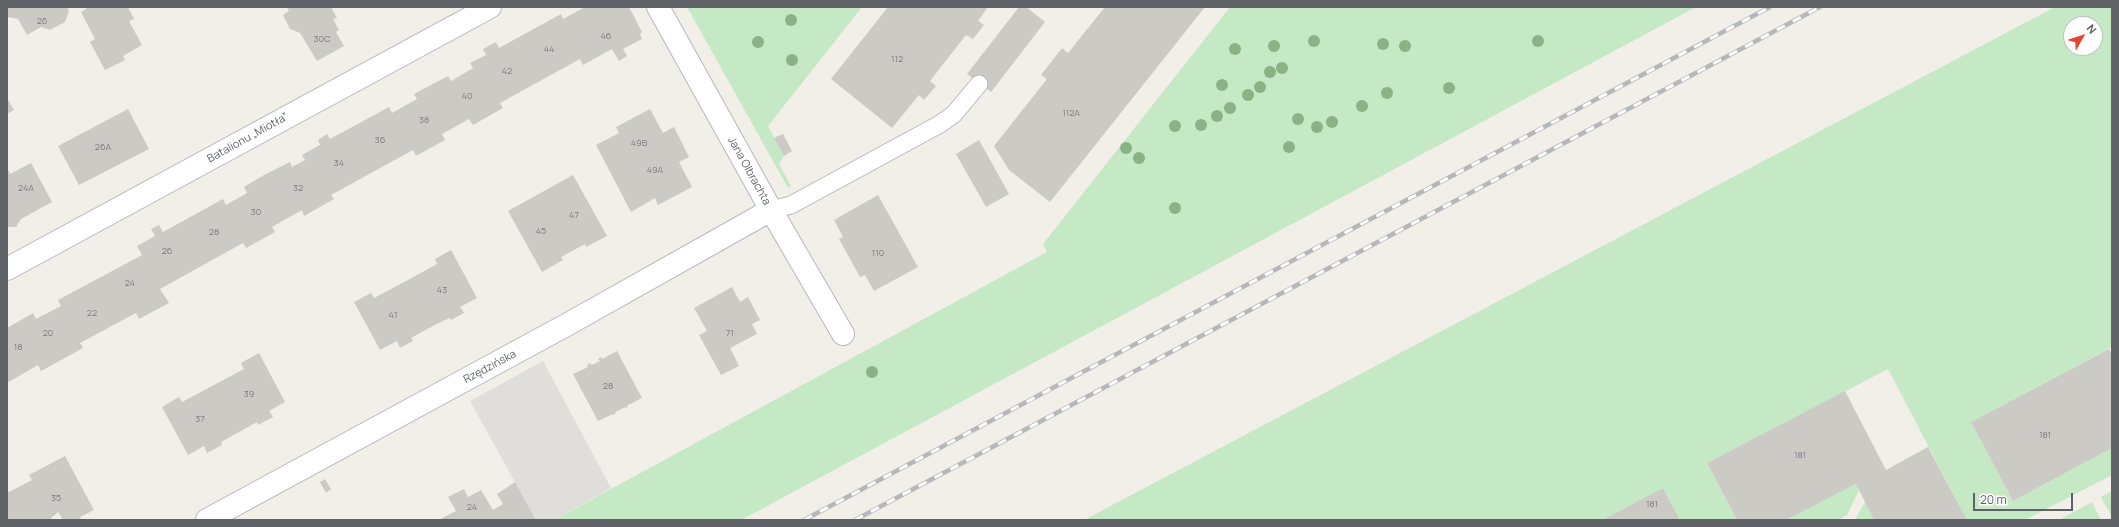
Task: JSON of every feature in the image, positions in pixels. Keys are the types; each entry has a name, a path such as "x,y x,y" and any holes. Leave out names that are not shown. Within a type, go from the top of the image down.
{"street":[{"name":"Batalionu „Miotła”","path":"7,269 490,7"},
{"name":"Jana Olbrachta","path":"658,7 771,210 843,334"},
{"name":"Rzędzińska","path":"207,520 570,323 771,210"}],"lane":[{"path":"771,210 791,205 940,124 958,109 979,84"}],"shaded area":[{"path":"543,361 611,488 554,520 536,520 470,401"}],"green space":[{"path":"687,7 862,7 768,126 784,156 779,164 791,186 788,188"},
{"path":"1230,7 1696,7 741,520 554,520 1047,252 1043,244"},
{"path":"2055,7 2112,7 2112,347 1971,422 2013,501 2112,448 2112,475 2025,520 1967,520 1888,369 1707,463 1737,520 1680,520 1663,488 1602,520 1084,520"},
{"path":"1856,484 1859,490 1847,515 1838,520 1786,520"},
{"path":"2112,491 2112,517 2101,497"},
{"path":"1865,502 1874,520 1855,520"},
{"path":"2092,502 2101,520 2059,520"}],"building":[{"path":"7,7 67,7 69,11 65,22 50,30 41,27 27,35 18,19 8,17"},
{"path":"89,7 128,7 134,19 129,21 142,45 123,56 125,60 105,70 90,42 95,39 81,12"},
{"path":"287,7 331,7 337,18 333,19 339,30 336,32 344,46 317,61 300,33 290,29 283,15 289,11"},
{"path":"585,7 629,7 642,32 640,34 642,39 623,49 627,56 619,61 612,49 583,65 580,59 500,103 503,108 473,125 469,119 442,134 445,140 416,156 413,150 331,195 334,199 304,216 302,210 272,227 275,232 246,248 243,243 160,289 169,303 139,319 136,313 80,343 83,348 41,371 38,365 7,383 7,328 33,313 36,319 61,306 58,300 142,255 137,246 155,236 151,229 159,225 163,232 223,199 226,205 247,193 244,187 264,175 290,162 292,167 305,160 302,155 320,145 318,140 327,134 330,139 389,107 392,113 417,99 414,94 448,76 451,81 473,68 470,63 486,55 483,49 496,42 499,48 561,14 563,19"},
{"path":"888,7 988,7 978,21 984,25 973,39 966,35 930,81 936,86 924,100 919,95 892,128 831,79"},
{"path":"1019,7 1026,7 1045,22 991,92 967,74"},
{"path":"1105,7 1205,7 1050,202 1009,170 994,146 1047,79 1041,75 1062,48 1068,53"},
{"path":"7,98 14,110 7,114"},
{"path":"128,109 149,149 79,185 58,146"},
{"path":"650,109 663,133 674,127 689,157 679,162 692,187 658,205 655,198 631,212 596,145 619,133 616,127"},
{"path":"783,134 792,151 784,156 774,138"},
{"path":"979,140 1009,194 986,207 956,154"},
{"path":"31,163 52,202 21,219 16,227 7,227 7,168 10,174"},
{"path":"573,175 607,236 586,247 585,244 561,257 563,260 542,272 508,211"},
{"path":"878,195 918,267 874,291 865,275 860,277 839,239 843,237 834,220"},
{"path":"451,250 477,298 460,307 464,313 451,320 449,318 431,327 411,338 413,341 400,348 397,341 380,350 354,302 371,293 374,298 406,281 437,264 435,259"},
{"path":"732,287 740,302 748,297 760,320 752,324 757,334 730,348 739,366 721,375 699,335 707,331 694,308"},
{"path":"2109,349 2112,355 2112,448 2013,501 1971,422"},
{"path":"617,351 642,398 628,405 626,409 625,407 616,412 614,415 613,414 598,421 573,374 588,367 587,365 590,363 592,365 600,361 598,359 601,357 602,359"},
{"path":"259,353 285,402 269,411 273,417 258,425 257,422 221,442 222,445 207,453 204,446 188,455 162,407 179,397 182,402 244,369 241,363"},
{"path":"1845,391 1886,470 1928,447 1967,520 1874,520 1856,484 1786,520 1737,520 1707,463"},
{"path":"65,456 94,510 80,517 81,520 63,520 58,512 49,520 7,520 7,493 32,480 29,475"},
{"path":"325,479 331,489 326,493 320,482"},
{"path":"515,482 536,520 443,520 442,518 456,511 448,497 464,489 468,497 481,490 493,510 503,504 497,494"},
{"path":"1663,488 1680,520 1602,520"}],"railway":[{"path":"804,520 1770,7"},
{"path":"855,520 1820,7"}]}
